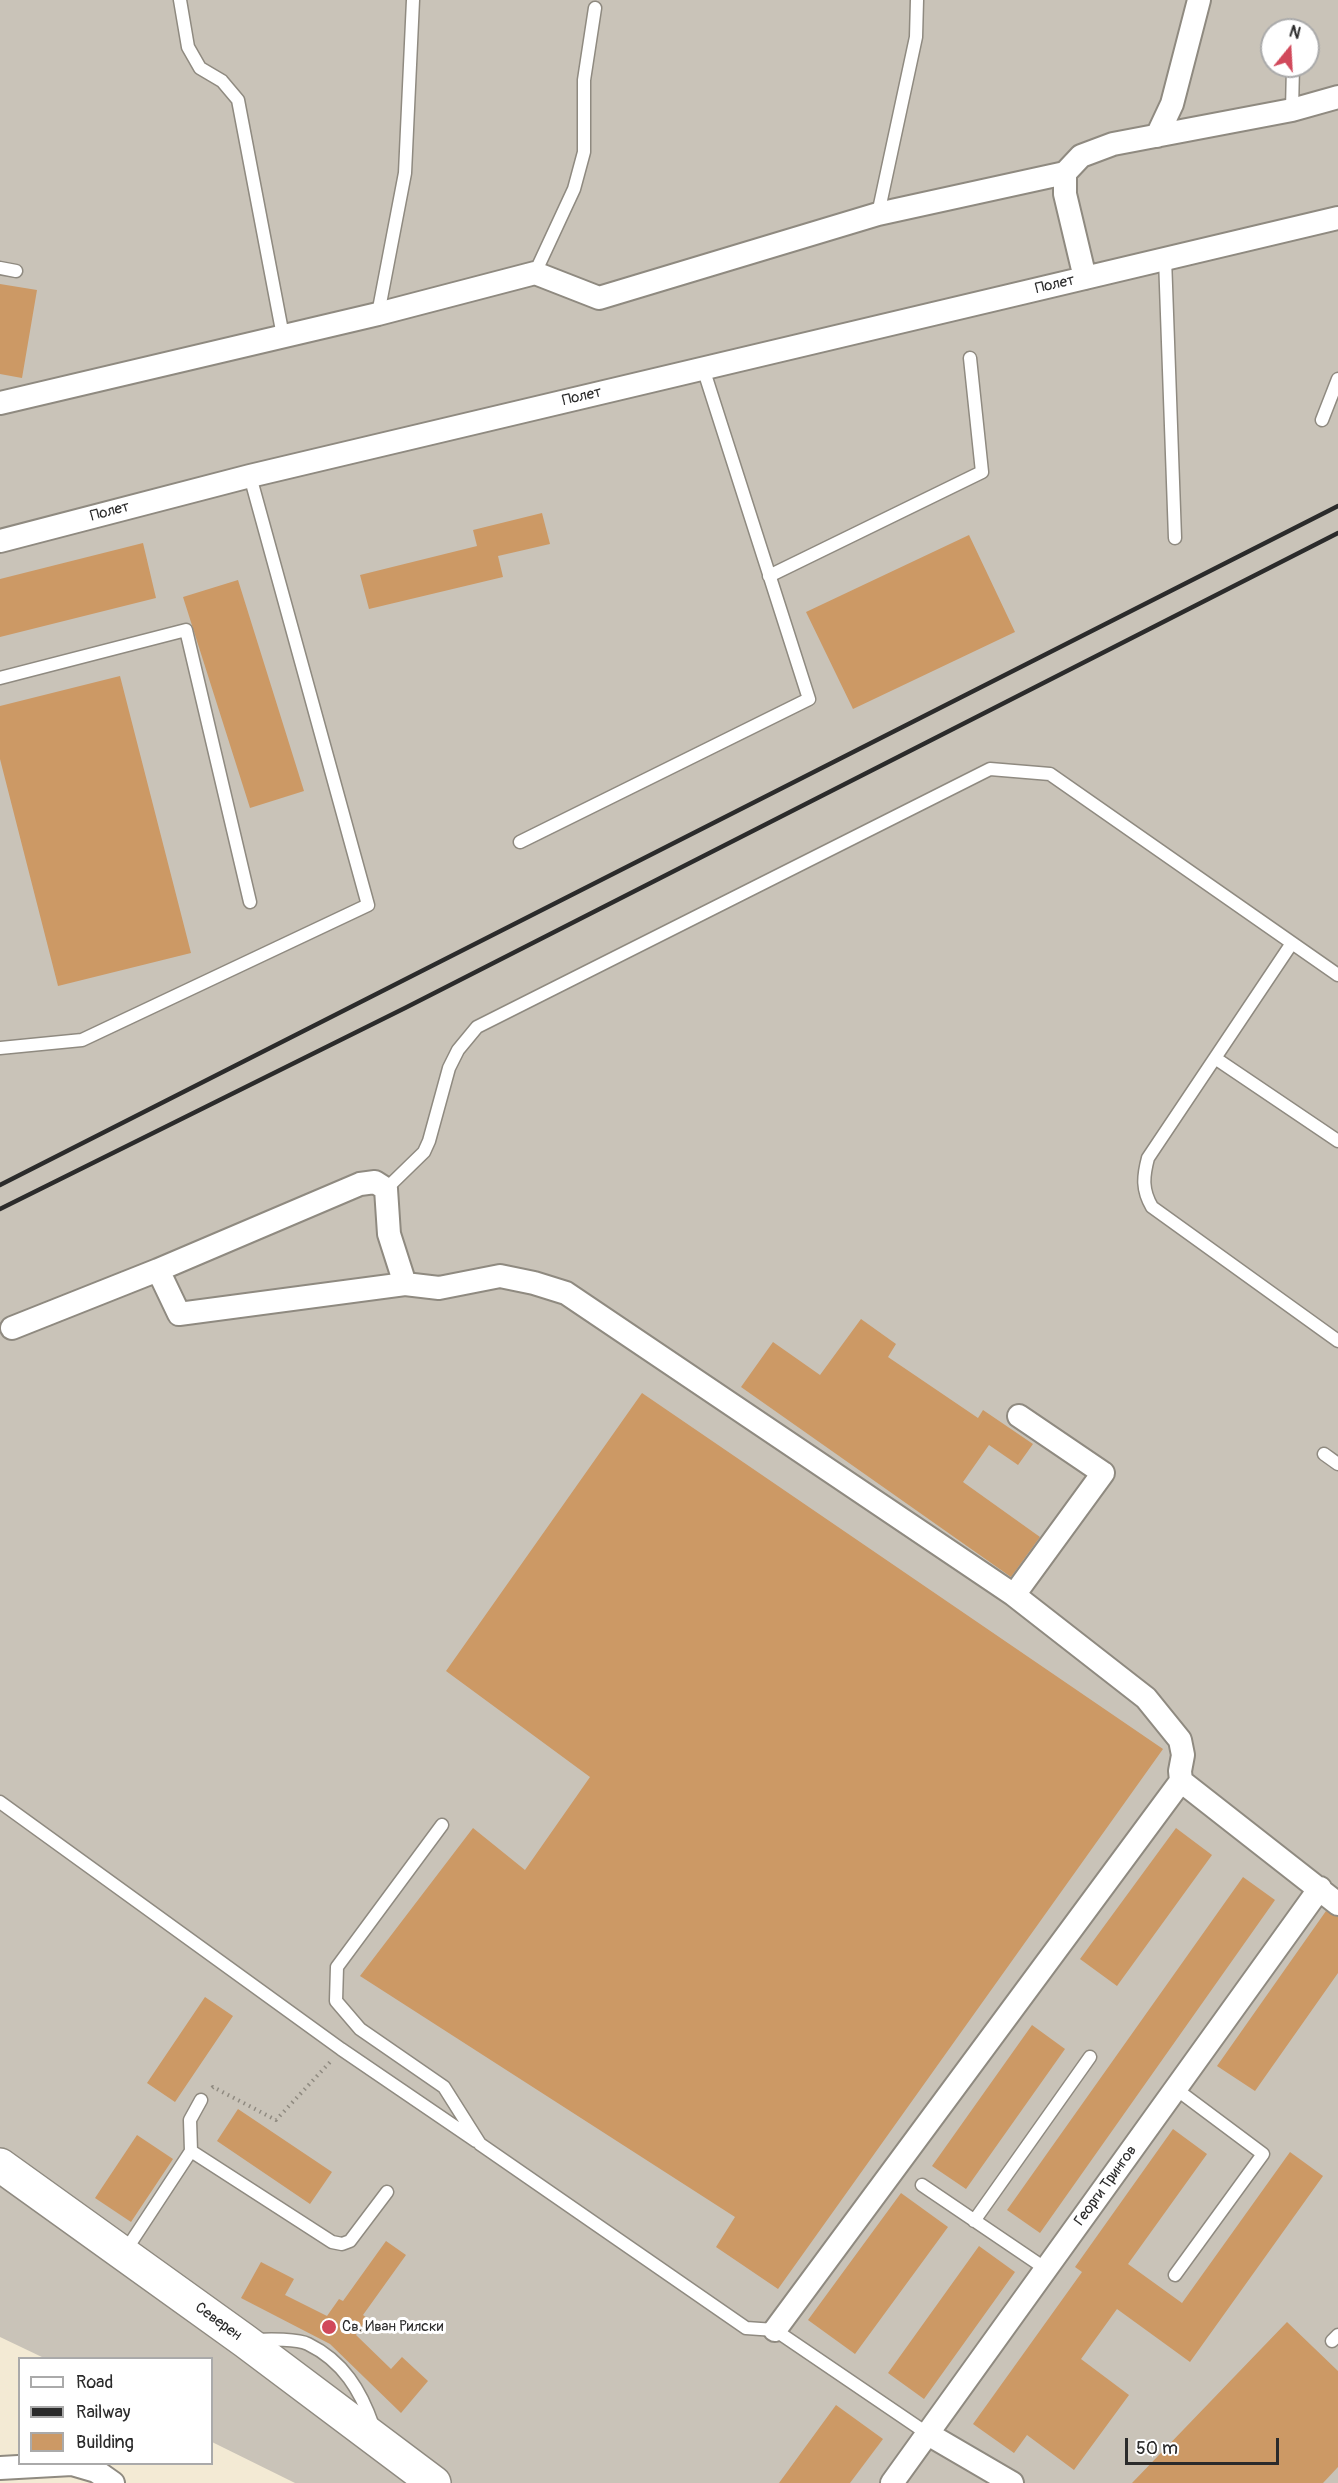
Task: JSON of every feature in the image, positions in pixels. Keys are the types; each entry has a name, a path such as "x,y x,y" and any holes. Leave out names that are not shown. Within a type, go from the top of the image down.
{"main road":[{"name":"Северен","path":"0,2165 245,2341 434,2483"}],"street":[{"path":"1157,136 1172,104 1199,0"},
{"path":"0,403 378,314 535,273 599,298 878,214 1065,173 1081,156 1113,144 1292,110 1338,97"},
{"path":"1065,173 1065,194 1085,278"},
{"name":"Полет","path":"0,541 250,476 1338,218"},
{"path":"12,1329 360,1184 375,1182 386,1189 389,1234 405,1284"},
{"path":"158,1270 179,1314 405,1284 439,1288 500,1276 566,1293 1014,1595 1146,1698 1180,1740 1183,1755 1181,1781 775,2330"},
{"path":"1014,1595 1103,1473 1019,1416"},
{"path":"1181,1781 1338,1904"},
{"name":"Георги Трингов","path":"892,2483 1320,1888"},
{"path":"928,2434 1012,2483"},
{"path":"0,2468 54,2465"},
{"path":"75,2465 96,2471 113,2483"}],"lane":[{"path":"180,0 188,47 200,68 222,81 238,100 283,336"},
{"path":"378,314 405,172 413,0"},
{"path":"878,214 916,37 917,0"},
{"path":"535,273 574,189 584,152 584,80 596,8"},
{"path":"1292,110 1293,78"},
{"path":"1165,258 1175,538"},
{"path":"0,268 16,271"},
{"path":"769,576 982,471 970,358"},
{"path":"520,842 809,699 703,368"},
{"path":"1322,420 1338,379"},
{"path":"0,1048 82,1040 368,905 250,476"},
{"path":"0,678 186,630 250,902"},
{"path":"386,1189 424,1152 449,1068 458,1050 477,1027 990,769 1050,774 1338,975"},
{"path":"1292,943 1148,1158 1142,1179 1152,1208 1338,1341"},
{"path":"1215,1058 1338,1141"},
{"path":"1324,1454 1338,1464"},
{"path":"0,1802 341,2049 746,2328 775,2330 928,2434"},
{"path":"442,1825 337,1967 336,2001 360,2029 444,2087 480,2144"},
{"path":"974,2221 1090,2057"},
{"path":"1174,2275 1263,2154 1176,2089"},
{"path":"123,2254 191,2151 190,2120 201,2100"},
{"path":"191,2151 332,2242 342,2244 350,2241 387,2192"},
{"path":"922,2185 1046,2269"}],"path":[{"path":"201,2100 213,2086 276,2120 341,2049"}],"shaded area":[{"path":"0,0 1338,0 1338,2483 295,2483 213,2442 213,2357 42,2357 0,2337"}],"building":[{"path":"0,284 37,290 22,378 0,374"},
{"path":"542,513 550,544 498,556 503,577 369,609 360,575 477,546 473,530"},
{"path":"969,535 1015,632 853,709 806,612"},
{"path":"143,543 156,598 0,637 0,579"},
{"path":"238,580 304,791 250,808 183,597"},
{"path":"120,676 191,953 58,986 0,759 0,706"},
{"path":"861,1319 896,1344 888,1357 978,1418 983,1410 1033,1444 1018,1465 989,1445 963,1482 1040,1537 1011,1577 741,1387 773,1342 820,1375"},
{"path":"642,1393 1163,1749 778,2289 716,2247 735,2217 360,1976 473,1828 525,1870 590,1777 446,1671"},
{"path":"1176,1828 1212,1855 1117,1986 1080,1959"},
{"path":"1243,1877 1275,1900 1040,2233 1007,2210"},
{"path":"1326,1911 1338,1917 1338,1973 1255,2091 1217,2066"},
{"path":"205,1997 233,2016 175,2102 147,2083"},
{"path":"1032,2025 1065,2049 966,2189 932,2166"},
{"path":"238,2109 332,2172 310,2204 217,2141"},
{"path":"1173,2129 1207,2154 1128,2264 1182,2303 1290,2152 1323,2176 1190,2362 1117,2309 1081,2359 1129,2395 1074,2470 1027,2435 1014,2453 973,2424 1082,2272 1075,2267"},
{"path":"137,2135 173,2159 131,2222 95,2198"},
{"path":"901,2193 948,2227 855,2354 808,2320"},
{"name":"Св. Иван Рилски","path":"386,2241 406,2255 363,2315 367,2318 356,2335 391,2369 402,2357 428,2381 401,2413 330,2344 241,2298 261,2262 294,2279 285,2295 327,2316 339,2299 343,2301"},
{"path":"979,2246 1015,2272 924,2399 888,2373"},
{"path":"1287,2322 1338,2371 1338,2467 1323,2483 1132,2483"},
{"path":"836,2405 883,2439 850,2483 779,2483"}],"railway":[{"path":"0,1185 1338,506"},
{"path":"0,1209 405,1008 1338,533"}],"place":[{"name":"Св. Иван Рилски","path":"329,2327"}]}
